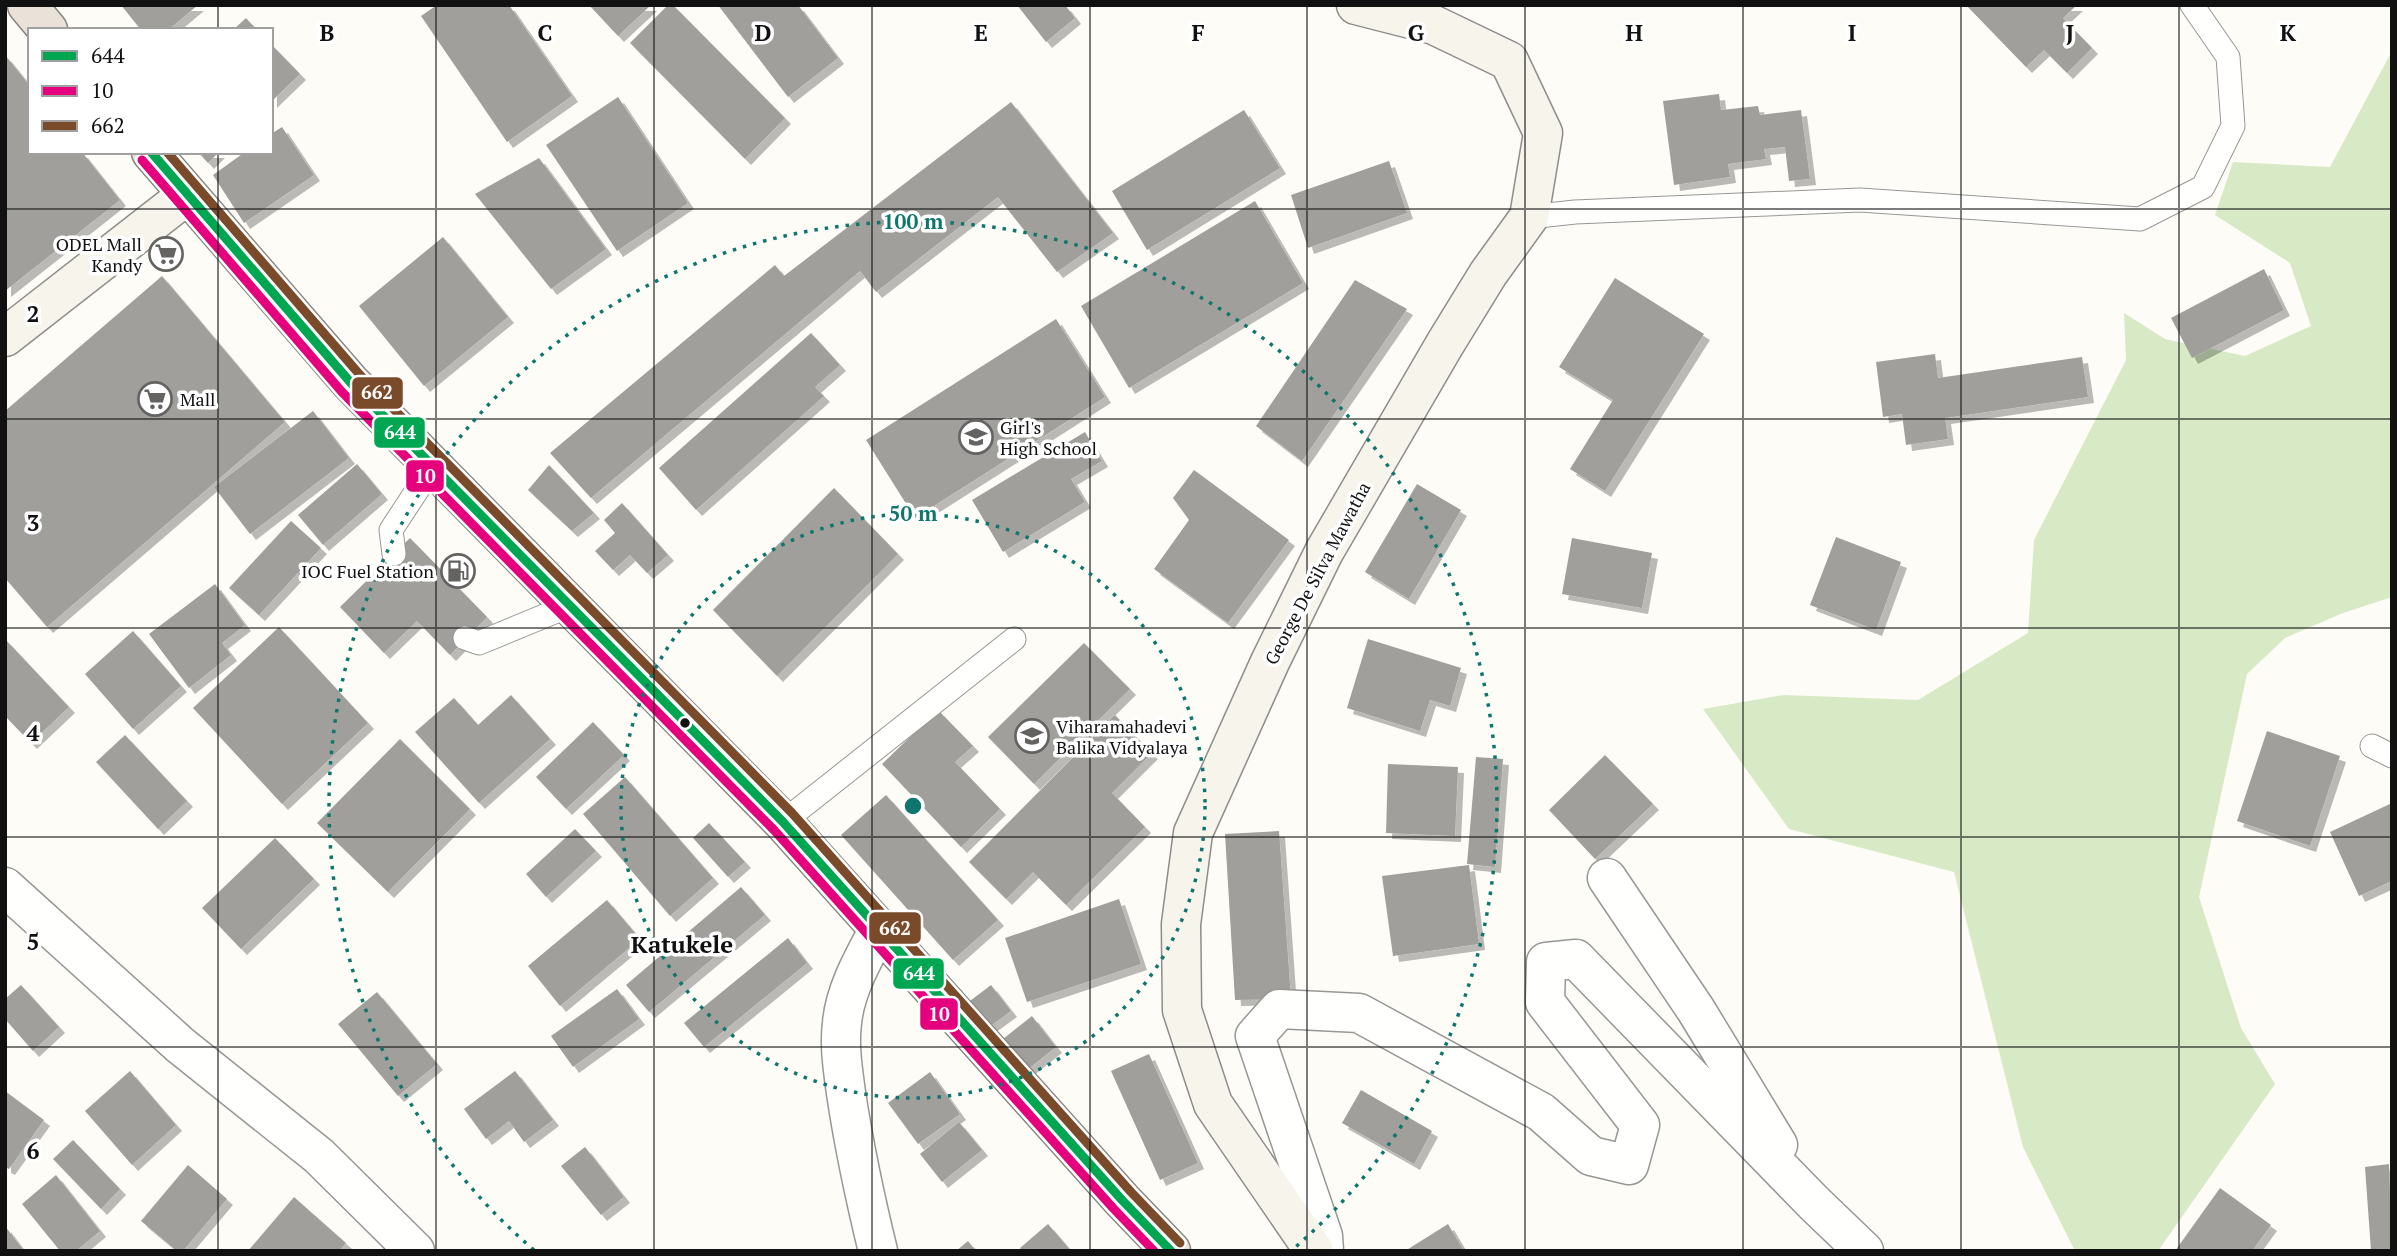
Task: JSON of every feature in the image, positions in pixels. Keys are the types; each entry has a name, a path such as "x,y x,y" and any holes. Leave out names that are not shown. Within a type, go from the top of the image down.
{"highway":[{"path":"153,154 351,383 783,822 1122,1200 1171,1251"}],"street":[{"name":"George De Silva Mawatha","path":"1314,1251 1213,1104 1182,1010 1181,924 1193,833 1270,662 1324,552 1445,344 1488,274 1529,217 1543,133 1509,61 1434,25 1356,5"},
{"path":"5,337 187,195"},
{"path":"1607,878 1696,1010 1814,1203"},
{"path":"5,887 180,1045 319,1156 415,1251"},
{"path":"878,1251 853,1142 841,1045 848,994 879,929"},
{"path":"1324,1251 1323,1236 1255,1036 1279,1009 1359,1013 1541,1112 1591,1156 1629,1165 1640,1125 1545,1002 1546,962 1576,959 1864,1251"}],"lane":[{"path":"1529,217 1575,212 1860,200 2140,219 2203,187 2233,126 2228,57 2192,5"},
{"path":"394,554 391,530 433,466"},
{"path":"466,638 479,643 571,605"},
{"path":"783,822 1014,639"}],"green space":[{"path":"2392,51 2392,597 2343,613 2285,638 2247,674 2199,897 2241,1028 2275,1084 2158,1251 2075,1251 2023,1147 1954,872 1789,829 1703,709 1783,695 1918,700 2028,633 2034,540 2126,360 2124,313 2165,339 2245,356 2311,326 2290,263 2215,215 2233,162 2330,167"}],"building":[{"path":"121,5 198,5 170,28 139,28"},
{"path":"437,5 509,5 572,96 507,142 421,16"},
{"path":"589,5 651,5 618,36"},
{"path":"668,5 673,5 785,118 745,159 630,43"},
{"path":"718,5 798,5 838,58 788,97"},
{"path":"1017,5 1065,5 1075,18 1046,42"},
{"path":"1966,5 2077,5 2063,18 2092,48 2067,73 2044,50 2026,67"},
{"path":"246,18 255,28 235,28"},
{"path":"273,46 300,74 273,100"},
{"path":"5,55 28,84 28,154 84,154 120,200 5,291"},
{"path":"1719,94 1721,110 1758,106 1760,115 1801,110 1810,179 1789,181 1785,147 1764,149 1766,159 1728,164 1730,177 1674,185 1663,101"},
{"path":"618,97 688,203 617,251 546,145"},
{"path":"1011,102 1113,233 1057,272 998,197 876,292 860,271 591,498 550,453 775,265 784,276"},
{"path":"1244,110 1280,168 1147,250 1112,191"},
{"path":"282,127 314,175 244,223 213,175 242,154 273,154 273,133"},
{"path":"200,154 217,154 208,163"},
{"path":"539,158 606,249 551,289 475,194"},
{"path":"1389,161 1407,213 1308,248 1291,195"},
{"path":"1255,201 1303,283 1129,388 1081,306"},
{"path":"443,237 508,317 424,386 359,306"},
{"path":"2264,269 2284,310 2192,358 2171,318"},
{"name":"ODEL Mall Kandy","path":"162,276 285,422 47,627 5,578 5,411"},
{"path":"1615,278 1704,334 1605,491 1570,469 1613,400 1559,367"},
{"path":"1355,280 1407,309 1302,461 1256,426"},
{"path":"1056,319 1105,397 915,518 866,440"},
{"path":"811,333 840,365 815,387 824,396 696,510 659,468"},
{"path":"1935,354 1938,378 2082,357 2088,397 1945,418 1948,439 1906,445 1902,414 1883,417 1876,362"},
{"path":"313,411 349,458 250,534 214,487"},
{"path":"1085,432 1102,461 1071,479 1085,502 1003,552 972,500"},
{"path":"357,464 382,494 323,545 298,515"},
{"path":"549,465 594,513 572,531 528,490"},
{"path":"1194,470 1289,540 1228,623 1154,569 1189,520 1173,498"},
{"path":"1417,484 1461,510 1409,599 1365,572"},
{"path":"834,488 898,554 777,676 713,610"},
{"path":"622,503 668,555 647,573 630,555 613,570 595,551 615,533 604,520"},
{"path":"291,521 321,548 259,615 229,588"},
{"path":"1836,537 1901,562 1876,630 1810,605"},
{"path":"410,538 487,617 450,655 417,621 384,653 340,607"},
{"path":"1572,538 1652,553 1642,608 1562,594"},
{"path":"215,584 245,625 222,643 231,655 189,688 149,634"},
{"path":"279,627 368,723 282,804 193,708"},
{"path":"133,631 181,686 133,729 85,674"},
{"path":"5,639 69,707 31,743 5,716"},
{"path":"1368,639 1461,668 1450,706 1430,700 1420,731 1347,708"},
{"path":"1084,643 1130,689 1034,784 988,737"},
{"path":"511,695 550,739 479,803 415,732 454,698 478,725"},
{"path":"938,710 973,746 955,762 1000,809 961,847 882,764"},
{"path":"1115,715 1152,753 1112,793 1145,827 1066,905 1033,872 1006,899 969,862"},
{"path":"593,722 624,755 566,809 536,777"},
{"path":"2267,731 2340,756 2310,846 2237,821"},
{"path":"125,735 187,801 158,829 96,762"},
{"path":"400,739 470,809 388,892 317,823"},
{"path":"1605,755 1653,804 1595,859 1549,810"},
{"path":"1476,757 1503,759 1495,867 1467,864"},
{"path":"1388,764 1458,767 1455,836 1386,833"},
{"path":"625,777 713,878 670,916 583,814"},
{"path":"886,795 998,920 953,960 841,835"},
{"path":"2392,803 2392,881 2359,896 2330,832"},
{"path":"709,823 745,862 728,877 693,838"},
{"path":"575,829 596,851 546,897 526,874"},
{"path":"1279,831 1291,999 1235,1000 1225,834"},
{"path":"275,838 314,879 241,949 202,908"},
{"path":"1469,865 1479,944 1393,956 1382,876"},
{"path":"741,887 765,915 649,1012 626,985"},
{"path":"1119,899 1141,964 1027,1002 1005,938"},
{"path":"607,900 640,939 560,1006 528,966"},
{"path":"788,938 807,963 704,1047 684,1023"},
{"path":"21,985 59,1027 33,1051 5,1019 5,999"},
{"path":"991,985 1011,1011 985,1030 966,1004"},
{"path":"617,989 639,1019 573,1067 551,1036"},
{"path":"377,992 437,1064 398,1096 338,1024"},
{"path":"1032,1016 1056,1047 1022,1074 998,1043"},
{"path":"1149,1054 1198,1163 1160,1180 1111,1071"},
{"path":"130,1071 176,1125 132,1165 85,1111"},
{"path":"515,1071 553,1120 524,1142 509,1121 486,1139 464,1109"},
{"path":"930,1072 960,1114 918,1144 888,1103"},
{"path":"1361,1090 1432,1131 1414,1164 1342,1123"},
{"path":"5,1091 44,1120 9,1169 5,1167"},
{"path":"959,1122 982,1150 942,1182 920,1154"},
{"path":"73,1140 120,1189 101,1209 53,1159"},
{"path":"585,1147 624,1197 601,1215 561,1166"},
{"path":"2389,1164 2392,1251 2371,1251 2365,1167"},
{"path":"188,1165 227,1199 183,1251 177,1251 141,1221"},
{"path":"56,1175 100,1231 76,1251 60,1251 22,1204"},
{"path":"2220,1188 2271,1225 2252,1251 2175,1251"},
{"path":"294,1197 346,1243 339,1251 248,1251"},
{"path":"1048,1224 1071,1251 1022,1251 1020,1248"},
{"path":"1448,1224 1464,1251 1405,1251"},
{"path":"5,1226 24,1251 5,1251"},
{"path":"968,1241 976,1251 956,1251"}],"transit line":[{"name":"644","path":"153,154 351,383 783,822 1122,1200 1171,1251"},
{"name":"662","path":"169,154 360,375 792,813 1131,1192 1180,1243"},
{"name":"10","path":"142,160 342,392 774,830 1154,1251"}],"place":[{"name":"ODEL Mall Kandy","path":"166,254"},
{"name":"Mall","path":"155,399"},
{"name":"Girl's High School","path":"976,437"},
{"name":"IOC Fuel Station","path":"458,571"},
{"name":"Viharamahadevi Balika Vidyalaya","path":"1032,736"}],"district":[{"name":"Katukele","path":"682,944"}]}
